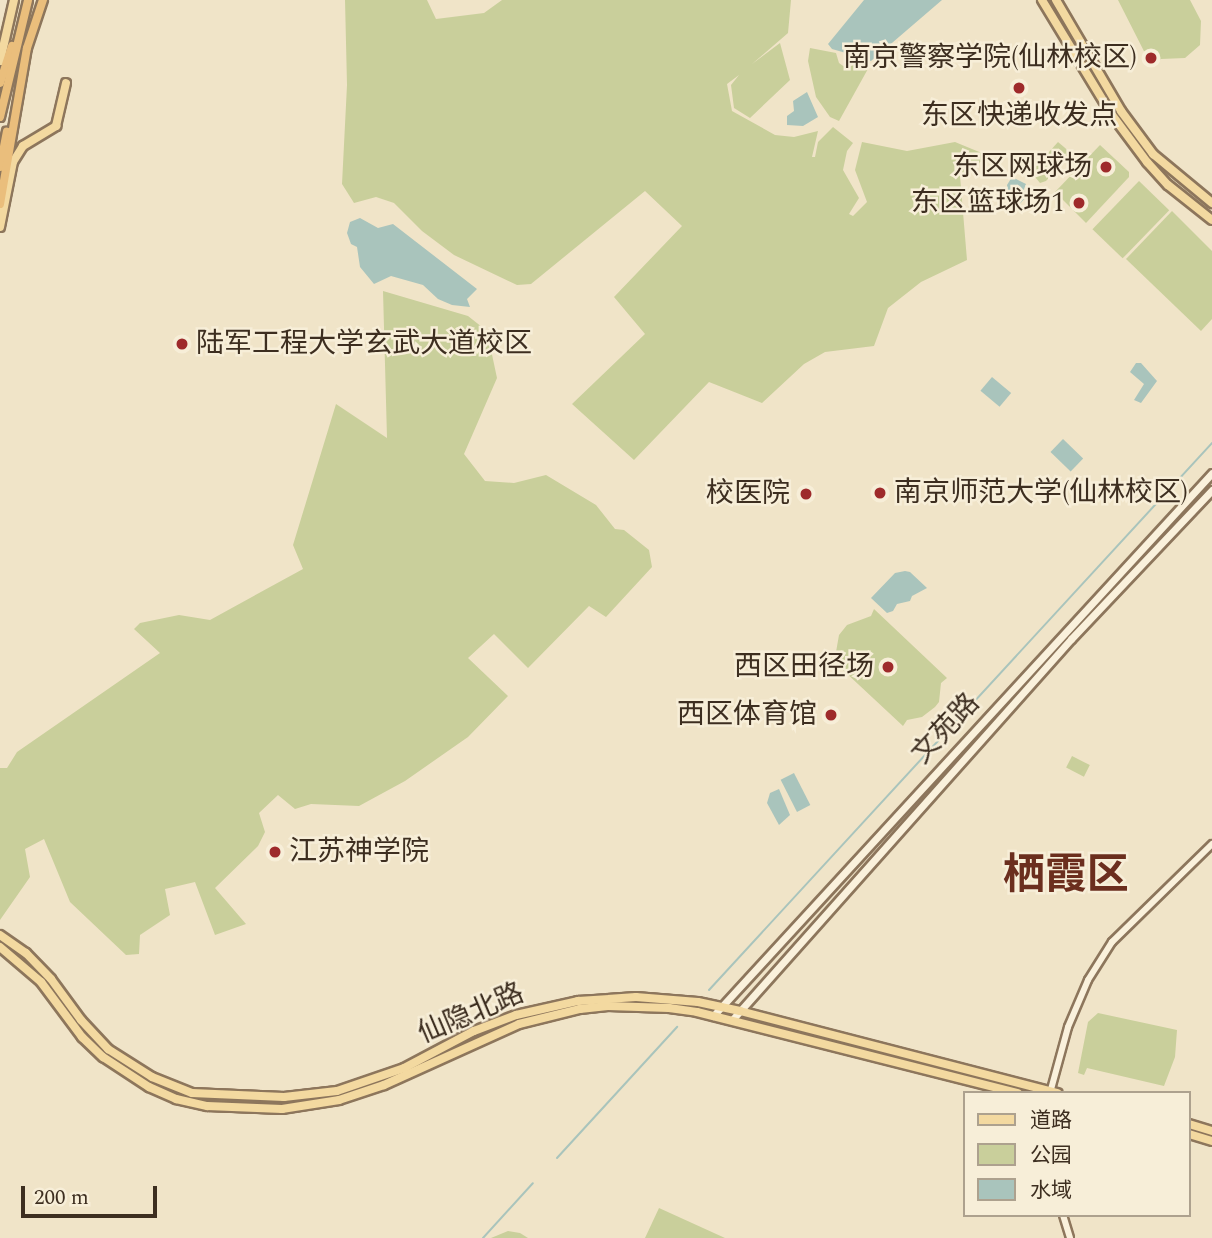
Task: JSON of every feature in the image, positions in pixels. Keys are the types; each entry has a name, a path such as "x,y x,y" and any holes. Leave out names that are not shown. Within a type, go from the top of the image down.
{"highway":[{"path":"0,117 27,0"},
{"path":"0,167 27,48 41,0"},
{"path":"0,83 23,18"},
{"path":"0,204 27,48"}],"main road":[{"path":"0,61 14,0"},
{"path":"1042,0 1112,115 1147,162 1168,185 1212,220"},
{"path":"1056,0 1121,111 1153,154 1212,203"},
{"path":"0,227 17,152 56,126 66,83"},
{"name":"文苑路","path":"713,1016 1212,473"},
{"name":"文苑路","path":"732,1020 1071,639 1212,490"},
{"name":"仙隐北路","path":"0,935 37,964 89,1030 114,1053 170,1086 208,1096 297,1097 348,1088 404,1068 502,1019 578,1001 636,997 740,1011 1049,1091"},
{"name":"仙隐北路","path":"0,947 41,982 82,1037 103,1057 149,1087 176,1099 206,1106 289,1108 350,1097 407,1076 500,1031 580,1009 669,1008 713,1016 1010,1091"},
{"path":"1191,1125 1212,1131"},
{"path":"1191,1135 1212,1141"}],"street":[{"path":"880,833 889,842"},
{"path":"1053,1091 1068,1027 1079,999 1112,942 1212,844"},
{"path":"1064,1217 1070,1238"}],"green space":[{"path":"345,0 427,0 436,19 484,13 502,0 791,0 788,33 752,64 780,43 790,80 750,118 734,108 731,85 739,75 727,84 732,111 775,135 794,137 818,131 812,157 815,157 818,142 833,127 853,143 847,151 843,170 859,198 849,214 853,216 867,202 855,170 862,142 907,151 955,142 989,156 960,176 967,260 921,282 888,308 874,346 825,352 804,364 762,403 709,382 634,460 572,404 645,334 614,297 682,226 645,191 531,284 517,285 454,255 422,231 394,203 376,197 354,203 342,184 347,85"},
{"path":"1118,0 1190,0 1201,21 1200,45 1185,58 1161,59 1151,65"},
{"path":"810,48 836,53 839,63 846,68 861,62 869,67 839,121 830,117 816,97 808,61"},
{"path":"1058,142 1071,153 1046,181 1040,183 1031,172"},
{"path":"1100,145 1129,172 1129,177 1086,223 1055,192"},
{"path":"1139,181 1169,210 1123,258 1092,229"},
{"path":"1172,211 1212,251 1212,319 1201,331 1126,259"},
{"path":"383,291 468,316 487,331 497,378 464,454 485,481 514,483 546,475 596,505 615,529 624,530 649,550 652,567 606,617 589,606 528,668 494,634 468,658 508,696 468,737 405,781 359,806 311,804 295,809 278,795 259,813 265,832 258,846 215,888 246,924 215,935 195,882 165,889 170,915 140,935 139,954 126,955 70,902 44,839 25,849 30,877 0,920 0,768 7,768 17,752 160,653 134,629 140,623 179,615 210,620 303,569 293,545 336,404 387,438"},
{"name":"西区田径场","path":"874,609 947,678 941,683 939,702 935,707 922,717 907,720 903,726 829,657 836,652 839,635 847,625 871,616"},
{"path":"1072,756 1090,765 1084,777 1066,768"},
{"path":"1098,1013 1177,1030 1175,1057 1164,1086 1087,1068 1084,1075 1078,1073 1088,1022"},
{"path":"659,1208 725,1238 645,1238"},
{"path":"508,1231 520,1233 528,1238 491,1238"}],"water":[{"path":"864,0 942,0 871,61 861,59 855,49 846,53 832,49 828,44"},
{"path":"807,92 818,117 803,126 787,125 787,116 794,111 793,101"},
{"path":"1012,177 1026,184 1026,197 1017,207 1009,198 1007,185"},
{"path":"360,218 378,228 393,224 477,289 467,299 470,307 452,305 438,299 423,285 391,276 374,284 360,267 357,247 351,244 347,233 350,222"},
{"path":"1136,363 1141,363 1157,381 1141,403 1134,400 1144,384 1130,372"},
{"path":"992,377 1011,393 1000,407 980,391"},
{"path":"1063,439 1083,458 1071,471 1050,452"},
{"path":"910,572 927,588 912,596 910,601 897,604 893,611 887,613 871,598 895,573"},
{"path":"794,773 810,805 797,812 781,780"},
{"path":"779,789 790,815 779,825 767,803 770,793"}],"waterway":[{"path":"709,990 1212,443"},
{"path":"557,1158 677,1027"},
{"path":"483,1238 533,1183"}],"place":[{"name":"南京警察学院(仙林校区)","path":"1151,58"},
{"name":"东区快递收发点","path":"1019,88"},
{"name":"东区网球场","path":"1106,167"},
{"name":"东区篮球场1","path":"1079,203"},
{"name":"陆军工程大学玄武大道校区","path":"182,344"},
{"name":"南京师范大学(仙林校区)","path":"880,493"},
{"name":"校医院","path":"806,494"},
{"name":"西区田径场","path":"888,667"},
{"name":"西区体育馆","path":"831,715"},
{"name":"江苏神学院","path":"275,852"}],"district":[{"name":"栖霞区","path":"1066,876"}]}
